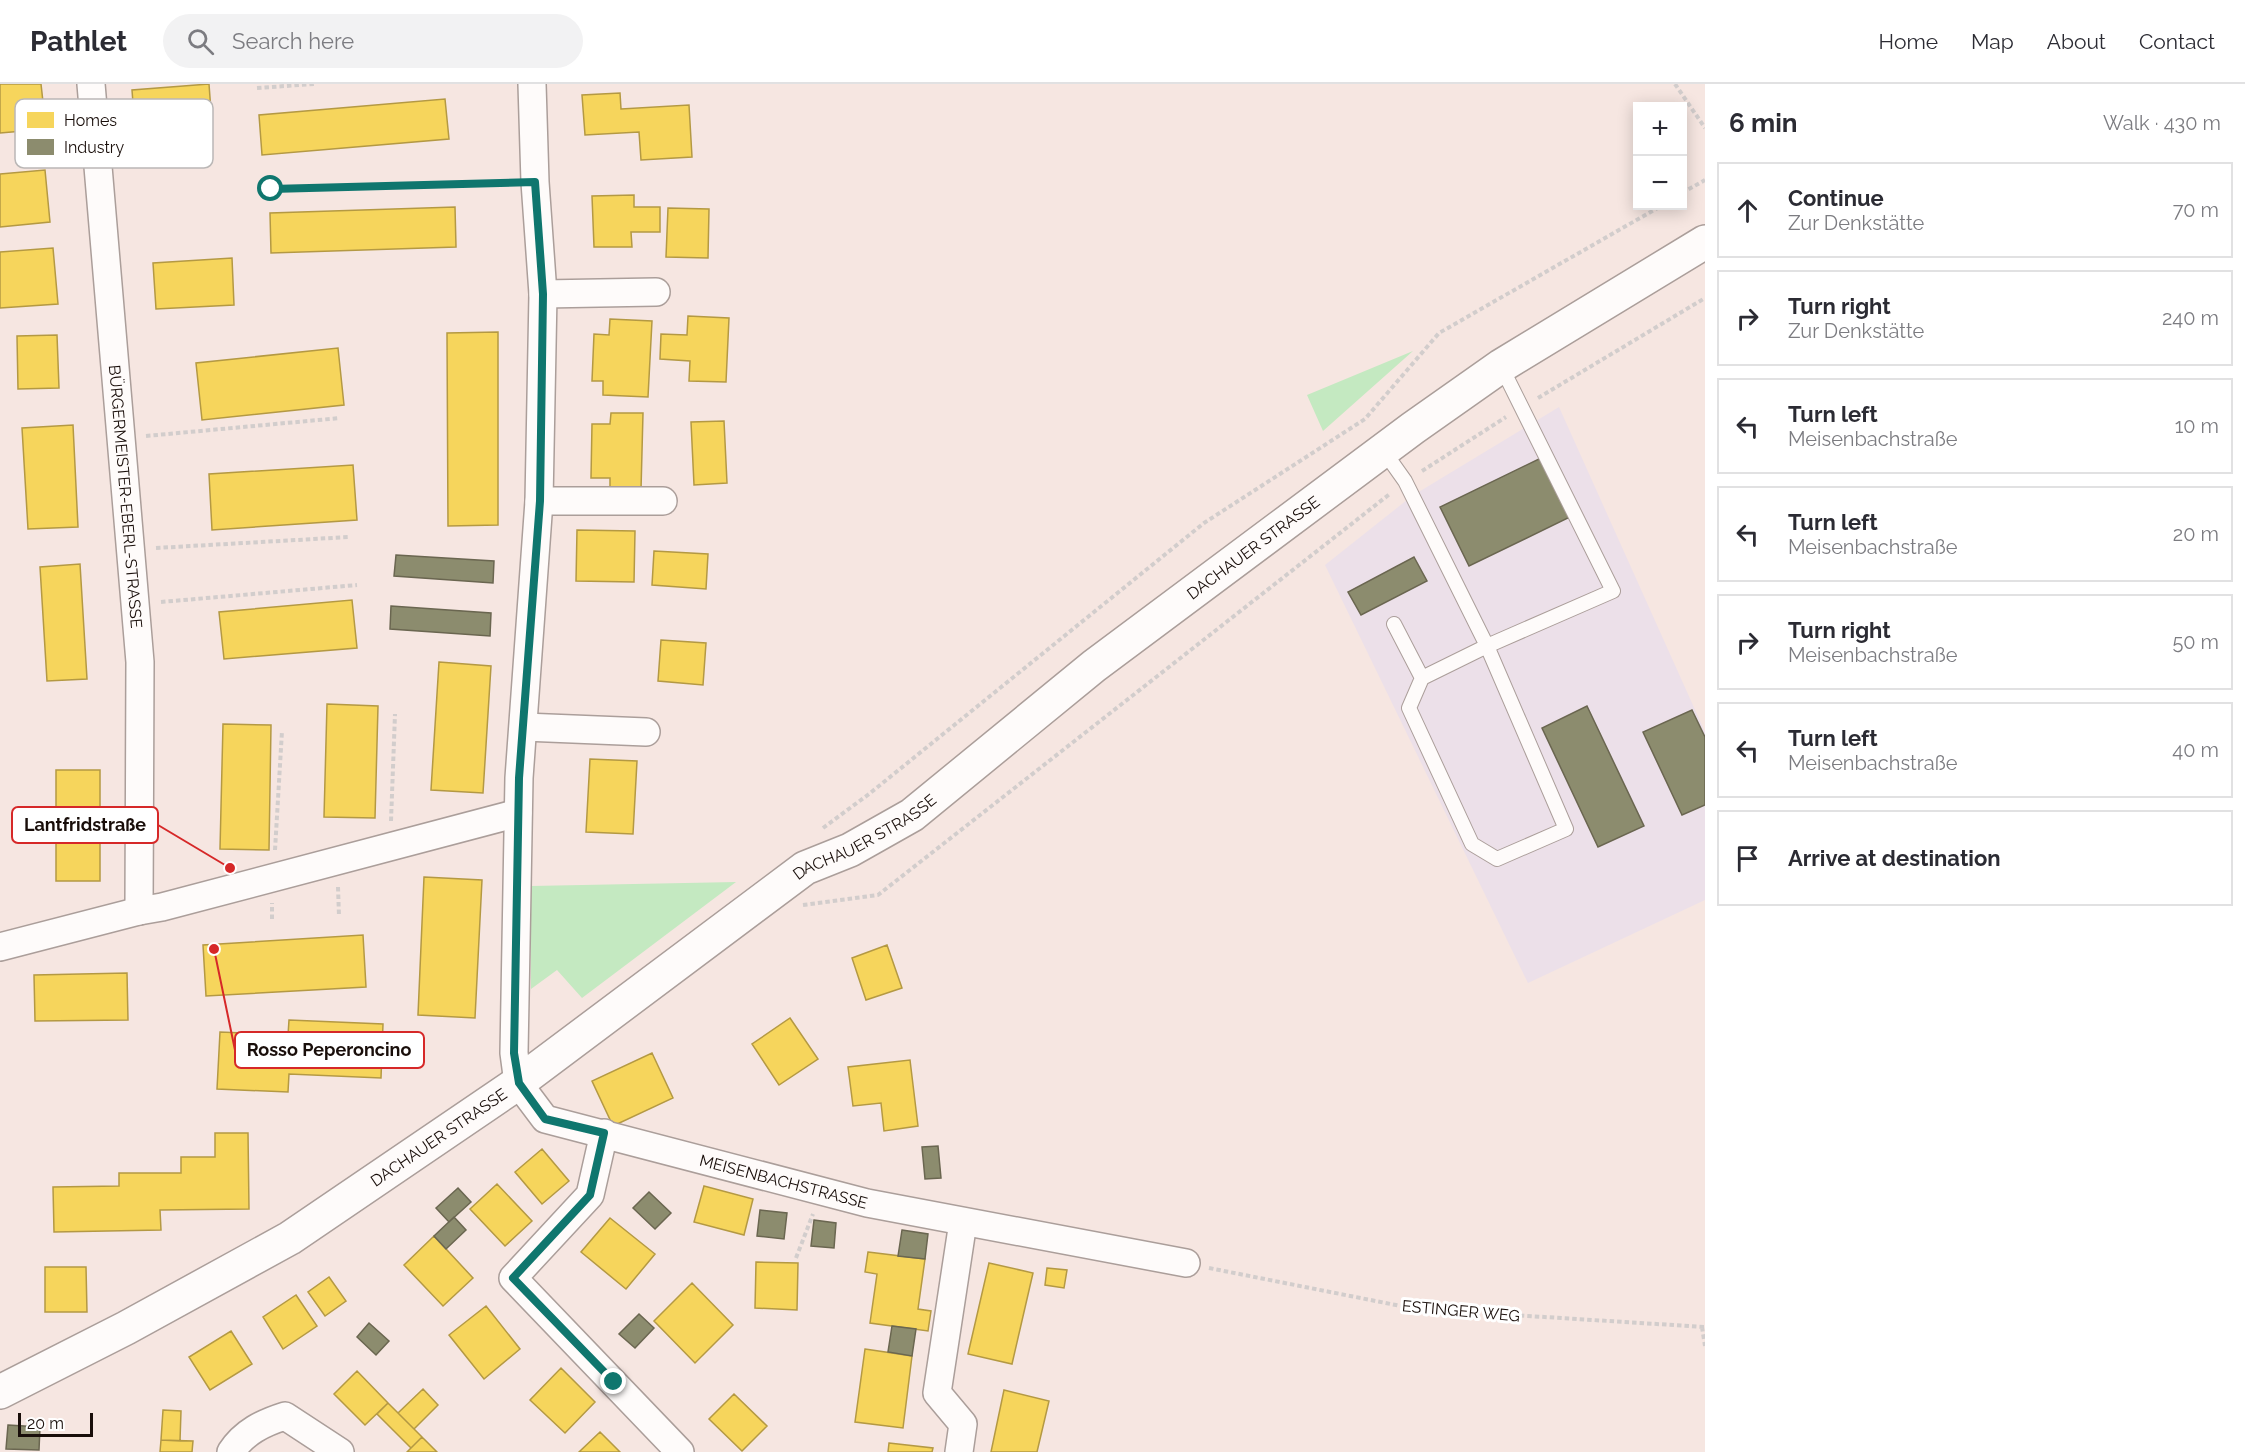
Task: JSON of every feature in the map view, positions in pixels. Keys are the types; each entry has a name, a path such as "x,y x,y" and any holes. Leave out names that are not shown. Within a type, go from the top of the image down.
{"street":[{"name":"BÜRGERMEISTER-EBERL-STRASSE","path":"91,84 92,99"},
{"path":"519,1083 514,1053 518,813 540,501 543,294 535,182 532,84"},
{"name":"BÜRGERMEISTER-EBERL-STRASSE","path":"98,168 140,662 139,911"},
{"name":"DACHAUER STRASSE","path":"0,1392 126,1328 290,1238 519,1083 805,868 850,850 912,815 1094,666 1383,450 1501,366 1705,242"},
{"path":"543,294 656,292"},
{"path":"540,501 663,501"},
{"path":"524,727 646,732"},
{"path":"0,947 162,907 518,813"},
{"name":"MEISENBACHSTRASSE","path":"519,1083 545,1119 821,1191 963,1222 1186,1263"},
{"path":"604,1133 590,1195 513,1278 680,1452"},
{"path":"959,1452 963,1424 937,1393 963,1222"},
{"path":"244,1448 262,1423 285,1416 340,1452"}],"lane":[{"path":"1383,450 1405,482 1487,646 1566,829 1497,860 1472,844 1409,708 1422,678 1487,646 1613,591 1501,366"},
{"path":"1394,624 1422,678"}],"path":[{"path":"257,88 314,84"},
{"path":"1675,84 1705,128"},
{"path":"1687,191 1705,180"},
{"path":"271,189 535,182"},
{"path":"814,834 869,794 1204,523 1365,419 1439,333 1654,210"},
{"path":"1522,407 1705,298"},
{"path":"121,439 340,418"},
{"path":"130,550 350,537"},
{"path":"135,604 357,585"},
{"path":"390,847 395,714"},
{"path":"273,877 282,731"},
{"path":"796,1258 821,1191"},
{"name":"ESTINGER WEG","path":"1186,1263 1416,1310 1704,1327"},
{"path":"1704,1327 1705,1346"}],"shaded area":[{"path":"1559,407 1705,732 1705,900 1528,983 1325,565 1412,496"}],"green space":[{"path":"1413,351 1323,431 1307,395"},
{"path":"736,882 582,998 557,970 531,989 531,886"}],"building: Homes":[{"path":"0,84 41,84 43,99 15,99 15,132 0,133"},
{"path":"209,84 210,99 133,99 132,90"},
{"path":"620,93 621,109 689,105 692,157 641,160 639,132 585,135 582,95"},
{"path":"445,99 449,139 262,155 259,115"},
{"path":"45,170 50,222 0,227 0,174"},
{"path":"634,195 634,207 660,207 660,232 631,232 632,247 594,247 592,196"},
{"path":"455,207 456,247 271,253 270,213"},
{"path":"668,208 709,209 708,258 666,257"},
{"path":"53,248 58,304 0,308 0,252"},
{"path":"232,258 234,305 156,309 153,263"},
{"path":"688,316 729,318 726,382 689,381 690,361 660,359 661,334 687,335"},
{"path":"610,319 652,321 648,397 603,395 603,381 592,381 594,334 609,335"},
{"path":"498,332 498,525 448,526 447,333"},
{"path":"57,335 59,388 18,389 17,336"},
{"path":"338,348 344,405 202,420 196,363"},
{"path":"611,413 643,413 641,490 610,490 610,478 591,478 592,424 610,424"},
{"path":"724,421 727,483 694,485 691,422"},
{"path":"73,425 78,527 28,529 22,428"},
{"path":"353,465 357,520 212,530 209,474"},
{"path":"577,530 635,531 634,582 576,581"},
{"path":"654,551 708,554 706,589 652,585"},
{"path":"80,564 87,679 47,681 40,567"},
{"path":"352,600 357,648 224,659 219,612"},
{"path":"661,640 706,643 703,685 658,681"},
{"path":"439,662 491,666 483,793 431,790"},
{"path":"327,704 378,706 375,818 324,817"},
{"path":"223,724 271,725 269,850 220,849"},
{"path":"590,759 637,761 633,834 586,832"},
{"path":"56,770 100,770 100,881 56,881"},
{"path":"424,877 482,880 475,1018 418,1015"},
{"path":"363,935 366,987 206,996 203,945"},
{"path":"887,945 902,988 866,1000 852,958"},
{"path":"127,973 128,1020 35,1021 34,975"},
{"path":"790,1018 818,1059 779,1085 752,1044"},
{"path":"289,1020 383,1024 381,1078 289,1074 288,1092 217,1089 220,1032 288,1035"},
{"path":"652,1053 673,1098 613,1126 592,1081"},
{"path":"910,1060 918,1126 884,1131 881,1103 853,1106 848,1067"},
{"path":"215,1133 248,1133 249,1209 160,1210 161,1230 54,1232 53,1187 119,1186 119,1173 181,1173 181,1157 215,1157"},
{"path":"542,1149 569,1181 542,1204 515,1172"},
{"path":"497,1184 532,1221 505,1246 470,1209"},
{"path":"704,1186 753,1199 744,1235 694,1222"},
{"path":"610,1218 655,1254 626,1289 581,1252"},
{"path":"434,1236 473,1278 443,1306 404,1265"},
{"path":"868,1252 925,1259 918,1309 931,1311 928,1331 870,1323 877,1274 865,1272"},
{"path":"756,1262 798,1263 797,1310 755,1308"},
{"path":"989,1263 1033,1273 1012,1364 968,1354"},
{"path":"45,1267 86,1267 87,1312 45,1312"},
{"path":"1047,1268 1067,1270 1064,1288 1045,1285"},
{"path":"329,1277 346,1301 325,1316 308,1292"},
{"path":"692,1283 733,1325 695,1363 654,1321"},
{"path":"296,1295 317,1326 283,1349 263,1317"},
{"path":"486,1306 520,1349 484,1379 449,1335"},
{"path":"231,1331 252,1364 210,1390 189,1357"},
{"path":"865,1349 912,1356 903,1428 855,1422"},
{"path":"561,1368 595,1402 565,1433 530,1400"},
{"path":"357,1371 388,1403 365,1425 334,1394"},
{"path":"423,1389 438,1405 414,1429 398,1413"},
{"path":"1004,1390 1049,1401 1037,1452 991,1452"},
{"path":"734,1394 767,1426 742,1451 709,1419"},
{"path":"388,1403 422,1437 411,1448 377,1414"},
{"path":"163,1410 181,1411 180,1441 161,1440"},
{"path":"600,1432 620,1452 579,1452"},
{"path":"422,1437 437,1452 407,1452"},
{"path":"161,1440 193,1441 192,1452 160,1452"},
{"path":"889,1443 933,1448 932,1452 888,1452"}],"building: Industry":[{"path":"1541,458 1570,517 1469,566 1440,507"},
{"path":"396,555 494,561 493,583 394,576"},
{"path":"1414,557 1427,581 1361,615 1348,592"},
{"path":"391,606 491,613 490,636 390,629"},
{"path":"1587,706 1644,826 1598,847 1542,728"},
{"path":"1692,710 1705,737 1705,805 1682,815 1643,732"},
{"path":"938,1146 941,1178 925,1179 922,1147"},
{"path":"458,1188 471,1202 449,1222 436,1208"},
{"path":"649,1192 671,1213 655,1229 633,1208"},
{"path":"760,1210 787,1213 784,1239 757,1236"},
{"path":"454,1217 466,1230 446,1249 434,1236"},
{"path":"814,1220 836,1223 834,1248 811,1246"},
{"path":"902,1230 928,1234 925,1259 898,1256"},
{"path":"639,1314 654,1328 635,1348 619,1334"},
{"path":"369,1323 389,1341 376,1355 357,1337"},
{"path":"892,1326 916,1329 912,1356 888,1352"},
{"path":"8,1425 40,1427 39,1450 6,1449"}],"place":[{"name":"Lantfridstraße","path":"230,868"},
{"name":"Rosso Peperoncino","path":"214,949"}],"route":[{"path":"271,189 535,182 543,294 540,501 519,778 514,1053 519,1083 545,1119 604,1133 590,1195 513,1278 614,1382"}]}
